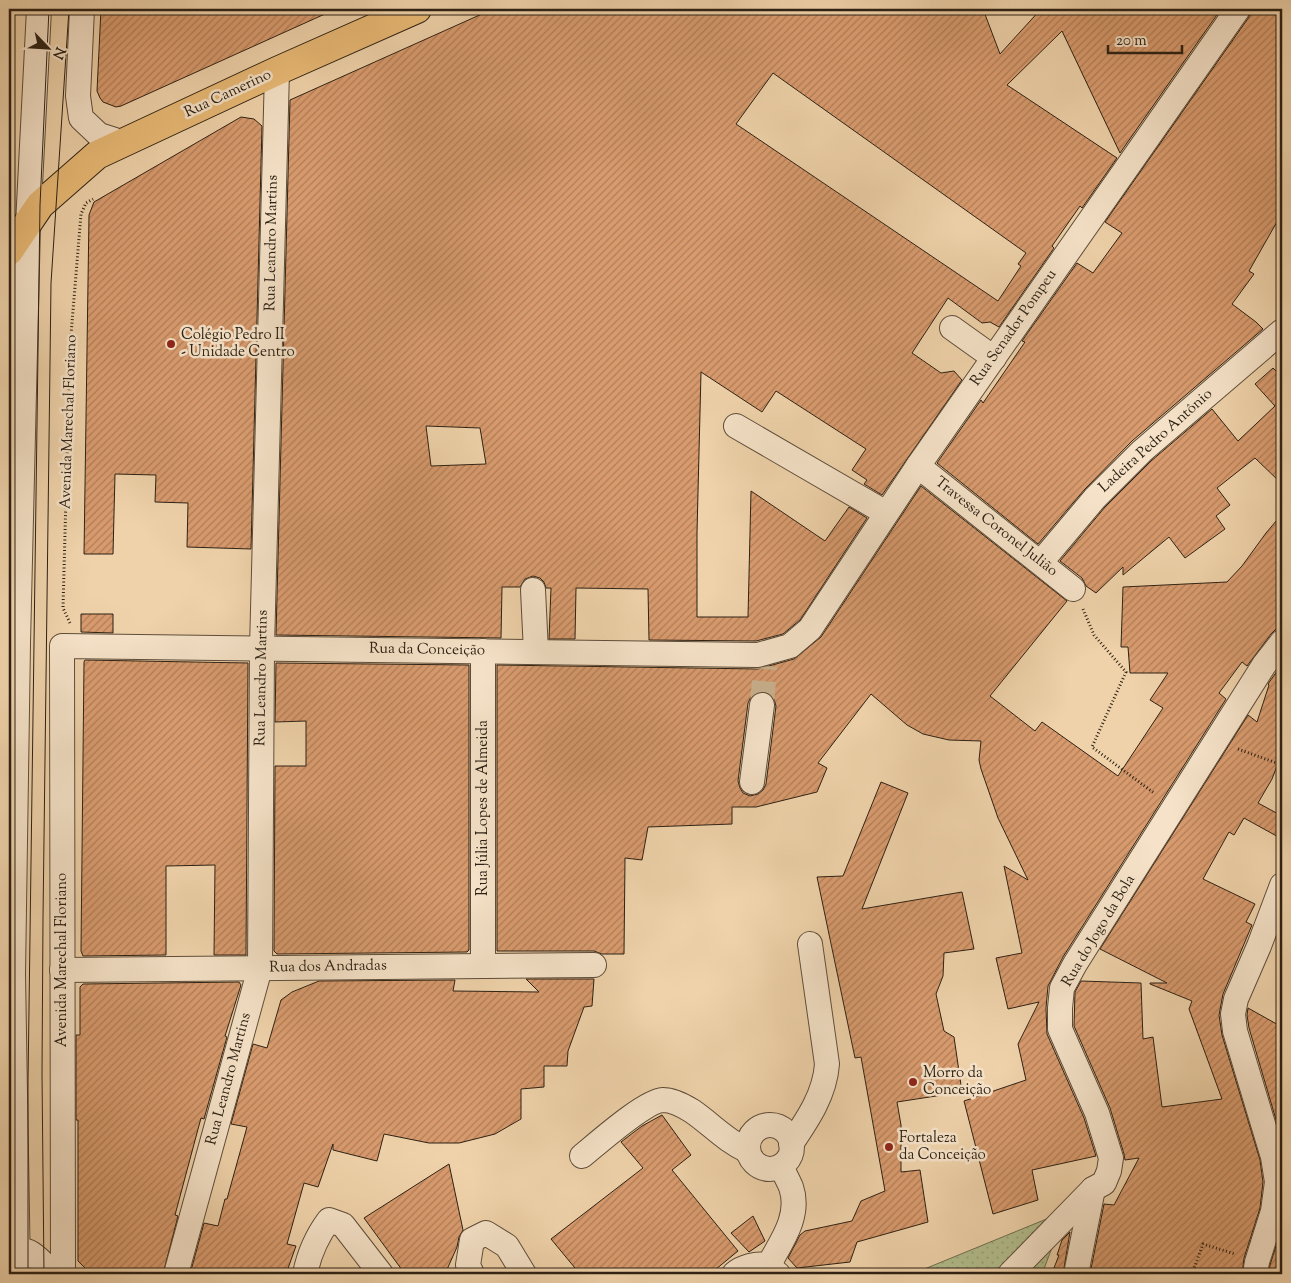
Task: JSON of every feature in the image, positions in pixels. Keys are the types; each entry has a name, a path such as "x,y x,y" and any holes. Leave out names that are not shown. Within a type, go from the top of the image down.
{"main road":[{"name":"Rua Camerino","path":"9,251 40,205 97,155 277,71 417,9"}],"street":[{"path":"18,1274 13,1249 11,974 13,642 28,224 39,9"},
{"path":"82,9 78,96 81,118 99,135 124,143"},
{"name":"Rua Senador Pompeu","path":"790,646 810,629 918,466 1238,9"},
{"name":"Rua Leandro Martins","path":"176,1274 260,968 262,648 277,71"},
{"path":"952,328 994,358"},
{"name":"Ladeira Pedro Antônio","path":"1041,562 1095,498 1142,451 1282,332"},
{"path":"736,426 886,513"},
{"name":"Travessa Coronel Julião","path":"918,466 1073,589"},
{"path":"534,590 536,652"},
{"name":"Rua do Jogo da Bola","path":"1010,1274 1093,1190 1104,1183 1110,1171 1112,1158 1097,1113 1060,1030 1062,988 1075,964 1216,742 1273,671 1282,642"},
{"name":"Rua da Conceição","path":"71,646 758,655 766,659 790,646"},
{"name":"Avenida Marechal Floriano","path":"53,1270 71,646"},
{"name":"Rua Júlia Lopes de Almeida","path":"483,651 483,965"},
{"path":"752,782 762,705"},
{"path":"1256,1268 1273,1211 1278,1182 1273,1156 1235,1031 1233,1014 1236,999 1260,946 1282,885"},
{"path":"792,1144 782,1129 766,1125 758,1128 751,1134 748,1142 748,1151 756,1165 764,1169 773,1169 781,1166 788,1160 792,1144 811,1114 826,1078 827,1064 810,944"},
{"name":"Rua dos Andradas","path":"62,970 594,965"},
{"path":"582,1156 650,1104 664,1100 678,1103 692,1111 735,1145 748,1151"},
{"path":"734,1274 738,1270 753,1265 773,1270 794,1210 792,1188 781,1166"},
{"path":"1076,1274 1093,1190"},
{"path":"305,1274 318,1234 329,1220 343,1225 381,1274"},
{"path":"472,1274 468,1265 472,1240 486,1233 507,1246 524,1274"},
{"path":"13,1249 28,1250 53,1270"}],"path":[{"name":"Avenida Marechal Floriano","path":"71,646 63,608 70,367 81,214 86,203 93,199"},
{"path":"1073,589 1094,635 1126,672 1092,747 1175,808"},
{"path":"1216,742 1282,765"},
{"path":"1192,1274 1203,1244 1256,1268"}],"green space":[{"path":"1066,1211 1042,1274 927,1274 922,1270"}],"building":[{"path":"101,9 336,9 116,107 103,102 97,91"},
{"path":"493,9 983,9 1000,54 1041,9 1221,9 1120,153 1062,31 1007,85 1117,158 1082,208 1080,206 1052,246 1054,248 999,327 990,322 982,323 948,298 912,353 941,373 954,371 962,380 882,495 864,484 867,480 852,470 866,449 776,391 762,412 701,372 697,617 748,617 751,491 825,541 849,507 867,518 800,620 783,634 756,641 649,640 648,589 576,588 575,639 549,639 551,588 546,588 540,578 533,576 525,579 520,587 502,587 501,638 276,635 290,100","holes":["773,73 1026,253 1018,264 1021,266 998,301 736,124","426,426 480,428 486,464 431,466"]},
{"path":"1252,9 1282,9 1282,213 1249,271 1254,274 1232,304 1263,329 1132,441 1085,489 1038,544 937,463 981,400 983,403 1025,342 1022,341 1077,263 1093,273 1122,233 1105,222 1249,17"},
{"name":"Colégio Pedro II - Unidade Centro","path":"241,117 254,119 262,126 251,549 187,547 188,503 155,502 156,475 115,474 113,554 84,554 89,215 94,202"},
{"path":"1273,368 1282,377 1282,484 1255,458 1217,488 1230,505 1216,516 1225,529 1185,558 1169,537 1123,575 1123,567 1096,593 1086,586 1082,578 1060,561 1105,507 1151,461 1212,409 1238,441 1275,406 1255,384"},
{"path":"921,486 1067,601 990,696 1035,731 1042,722 1118,776 1163,708 1150,700 1168,673 1130,673 1128,647 1121,647 1123,587 1227,582 1242,566 1282,514 1282,629 1276,629 1271,634 1247,666 1242,662 1219,693 1226,699 1063,957 1048,986 1046,1008 1047,1034 1084,1118 1096,1156 1032,1170 1038,1200 993,1214 964,1101 1026,1080 1018,1044 1039,1002 1008,1009 996,958 1022,953 1004,866 1028,880 998,818 981,769 979,760 981,741 949,740 923,734 907,725 871,694 818,763 827,768 817,792 756,807 732,807 732,824 648,827 642,860 625,858 624,954 602,954 594,951 497,951 497,665 758,669 794,659 821,637","holes":["764,691 771,694 776,706 766,784 758,794 750,796 743,793 738,781 748,703 756,693"]},
{"path":"81,614 113,614 113,633 81,632"},
{"path":"85,660 248,663 246,955 214,955 215,865 166,866 166,955 83,956 81,951"},
{"path":"276,663 469,665 469,950 467,952 277,954 274,951 275,766 306,766 306,721 275,722"},
{"path":"1282,664 1282,753 1272,779 1258,803 1282,816 1282,839 1244,818 1234,835 1229,832 1203,879 1255,904 1246,922 1252,925 1223,994 1219,1015 1222,1035 1260,1160 1263,1182 1260,1208 1244,1258 1242,1274 1090,1274 1104,1204 1114,1205 1139,1158 1125,1160 1110,1108 1074,1026 1075,992 1081,981 1141,983 1143,1039 1153,1037 1162,1107 1222,1099 1189,1009 1192,1001 1150,984 1167,983 1100,949 1248,715 1257,722 1268,684"},
{"path":"881,782 908,793 862,909 962,892 974,949 944,953 943,976 936,994 944,1031 954,1037 962,1092 897,1102 901,1125 901,1172 920,1170 928,1222 857,1242 850,1262 797,1268 788,1258 800,1235 805,1231 852,1221 861,1201 885,1191 861,1057 855,1058 817,877 843,876"},
{"path":"526,979 594,979 592,1006 584,1007 568,1051 567,1066 544,1066 544,1087 521,1089 521,1119 495,1134 459,1143 429,1143 384,1134 377,1161 333,1150 333,1144 318,1187 304,1183 287,1244 296,1246 286,1274 190,1274 204,1223 218,1226 247,1127 231,1124 253,1044 267,1048 281,1000 292,992 319,981 455,980 453,991 539,992"},
{"path":"239,982 241,985 225,1036 227,1037 204,1119 201,1118 175,1215 178,1216 163,1274 91,1274 78,1261 76,1035 80,1035 80,987 83,984"},
{"path":"1248,1008 1282,1027 1282,1140 1249,1028"},
{"path":"662,1115 691,1155 672,1170 738,1251 710,1274 580,1274 551,1239 643,1168 621,1142 642,1126"},
{"path":"449,1164 463,1230 457,1247 445,1274 405,1274 364,1218"},
{"path":"753,1216 765,1241 749,1252 731,1233"},
{"path":"1282,1227 1282,1274 1274,1274 1269,1272 1270,1265"},
{"path":"1070,1232 1063,1274 1056,1274 1058,1269 1054,1268 1062,1240"}],"tunnel":[{"path":"762,705 765,666"}],"tram line":[{"path":"28,1274 28,1082 40,205 49,9"},
{"path":"44,1274 43,918 51,283 69,9"}],"place":[{"name":"Colégio Pedro II - Unidade Centro","path":"171,344"},
{"name":"Morro da Conceição","path":"913,1082"},
{"name":"Fortaleza da Conceição","path":"889,1147"}]}
